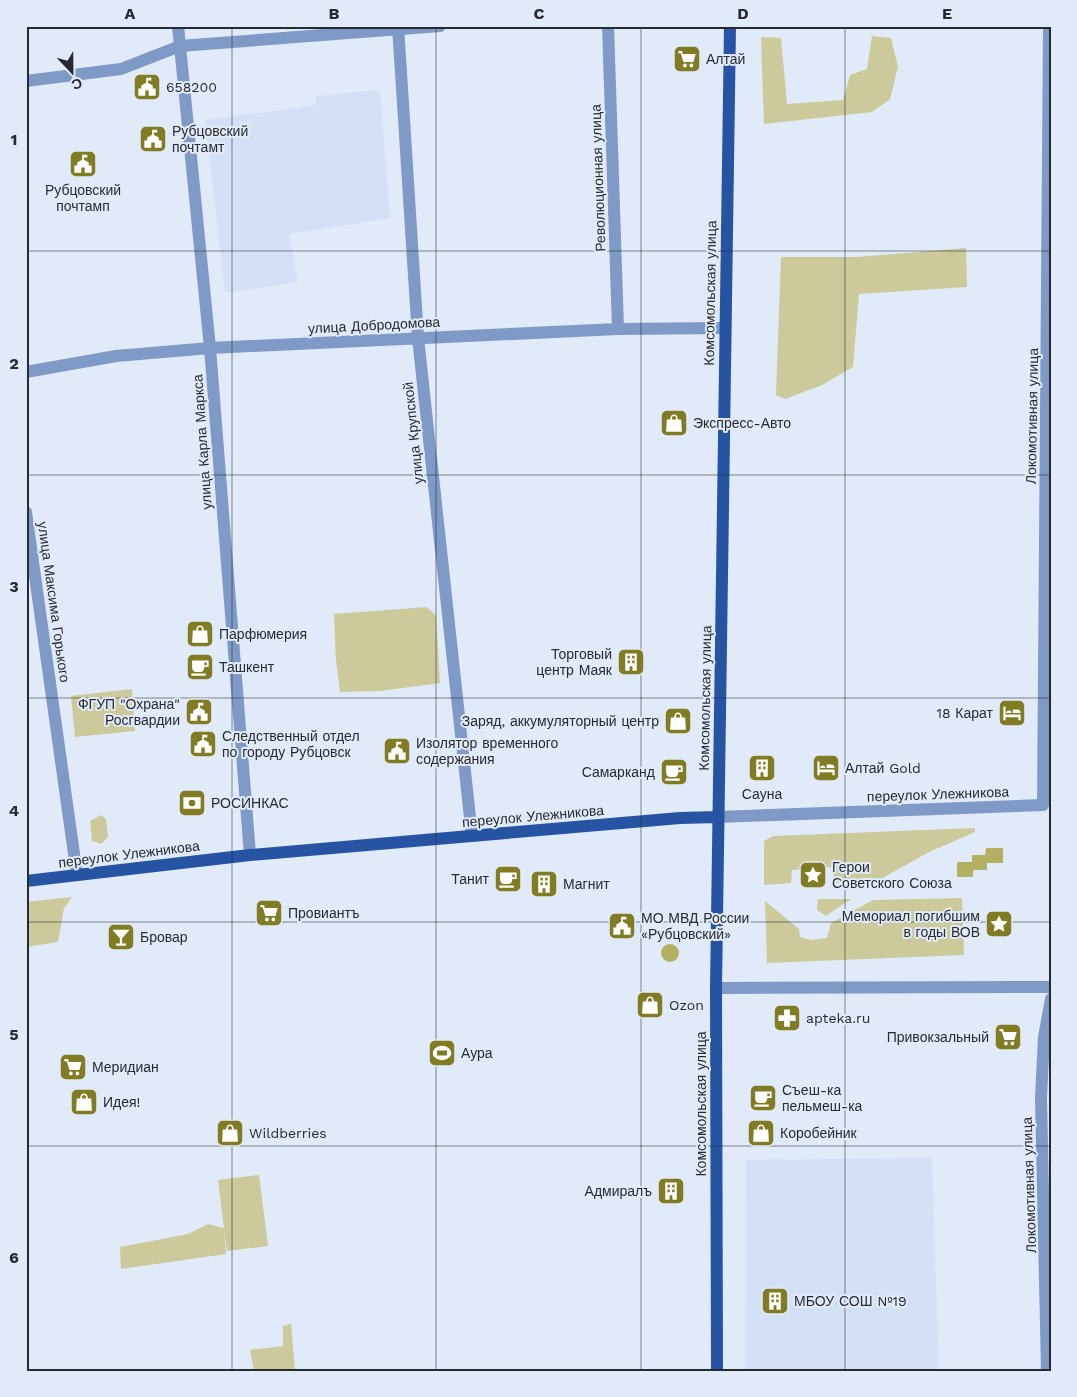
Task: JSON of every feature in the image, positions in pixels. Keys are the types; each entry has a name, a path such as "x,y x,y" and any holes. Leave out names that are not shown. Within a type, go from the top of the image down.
{"main road":[{"name":"Комсомольская улица","path":"717,1371 716,988 724,328 730,26"},
{"name":"переулок Улежникова","path":"26,881 250,855 680,818 718,817"}],"street":[{"name":"улица Карла Маркса","path":"178,26 210,348 250,855"},
{"path":"26,81 121,69 180,46 398,27 440,26"},
{"name":"Революционная улица","path":"608,26 618,330"},
{"name":"Локомотивная улица","path":"1043,805 1050,26"},
{"name":"улица Крупской","path":"398,27 418,338 472,836"},
{"name":"улица Добродомова","path":"26,372 116,356 210,348 618,330 724,328"},
{"name":"улица Максима Горького","path":"26,512 77,875"},
{"name":"переулок Улежникова","path":"718,817 1043,805"},
{"path":"716,988 1051,987"},
{"name":"Локомотивная улица","path":"1047,1371 1041,1098 1044,1037 1051,999"}],"shaded area":[{"path":"872,36 891,38 898,67 890,99 872,112 764,124 761,37 781,38 787,104 843,100 850,75 867,69"},
{"path":"380,90 390,218 289,234 298,282 225,293 205,120 316,105 316,96"},
{"path":"966,248 967,287 859,294 853,367 822,385 785,399 776,395 781,257 857,257"},
{"path":"426,607 436,615 440,683 380,691 340,692 336,661 334,614"},
{"path":"132,689 135,731 75,737 71,696"},
{"path":"101,815 106,819 108,837 101,844 92,841 90,821"},
{"path":"975,828 975,832 929,852 879,880 835,883 832,867 792,870 791,883 764,885 764,841 773,836"},
{"path":"986,848 1003,848 1003,863 987,863 987,870 973,870 973,877 957,877 957,862 972,862 972,855 985,855"},
{"path":"72,897 64,908 58,942 26,947 26,902"},
{"path":"962,898 964,955 767,963 765,901 799,929 800,937 810,940 827,938 831,923 873,900"},
{"path":"818,899 851,899 826,916 817,910"},
{"path":"670,944 676,947 679,953 676,959 670,962 664,959 661,953 664,947"},
{"path":"932,1158 939,1371 745,1371 746,1160"},
{"path":"259,1175 268,1246 227,1251 224,1229 226,1254 121,1269 120,1247 188,1234 208,1224 224,1228 218,1180"},
{"path":"291,1324 295,1371 254,1371 250,1350 283,1346 283,1326"}],"place":[{"name":"Алтай","path":"687,59"},
{"name":"658200","path":"147,87"},
{"name":"Рубцовский почтамт","path":"153,139"},
{"name":"Рубцовский почтамп","path":"83,164"},
{"name":"Экспресс-Авто","path":"674,423"},
{"name":"Парфюмерия","path":"200,634"},
{"name":"Торговый центр Маяк","path":"631,662"},
{"name":"Ташкент","path":"200,667"},
{"name":"ФГУП \"Охрана\" Росгвардии","path":"199,712"},
{"name":"18 Карат","path":"1012,713"},
{"name":"Заряд, аккумуляторный центр","path":"678,721"},
{"name":"Следственный отдел по городу Рубцовск","path":"203,744"},
{"name":"Изолятор временного содержания","path":"397,751"},
{"name":"Сауна","path":"762,768"},
{"name":"Алтай Gold","path":"826,768"},
{"name":"Самарканд","path":"674,772"},
{"name":"РОСИНКАС","path":"192,803"},
{"name":"Герои Советского Союза","path":"813,875"},
{"name":"Танит","path":"508,879"},
{"name":"Магнит","path":"544,884"},
{"name":"Провиантъ","path":"269,913"},
{"name":"Мемориал погибшим в годы ВОВ","path":"999,924"},
{"name":"МО МВД России «Рубцовский»","path":"622,926"},
{"name":"Бровар","path":"121,937"},
{"name":"Ozon","path":"650,1005"},
{"name":"apteka.ru","path":"787,1018"},
{"name":"Привокзальный","path":"1008,1037"},
{"name":"Аура","path":"442,1053"},
{"name":"Меридиан","path":"73,1067"},
{"name":"Съеш-ка пельмеш-ка","path":"763,1098"},
{"name":"Идея!","path":"84,1102"},
{"name":"Wildberries","path":"230,1133"},
{"name":"Коробейник","path":"761,1133"},
{"name":"Адмиралъ","path":"671,1191"},
{"name":"МБОУ СОШ №19","path":"775,1301"}]}
